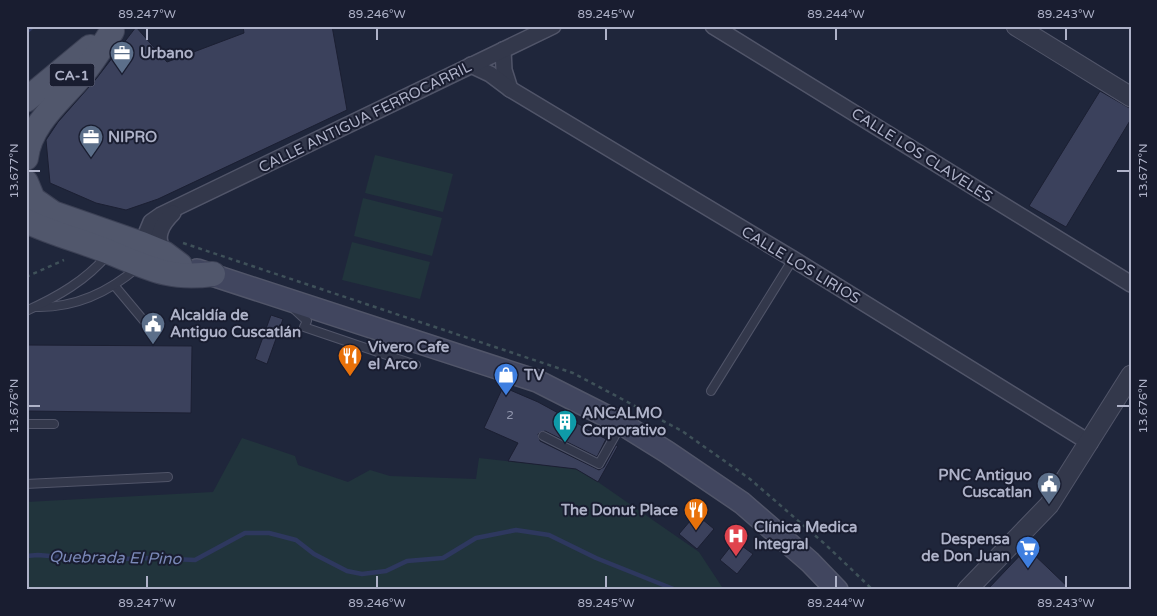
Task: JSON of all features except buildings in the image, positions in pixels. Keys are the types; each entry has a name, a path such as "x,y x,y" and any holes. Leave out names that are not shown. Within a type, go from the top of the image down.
{"main road":[{"path":"26,100 113,28"},
{"path":"26,158 31,138 41,122 81,76 113,28"},
{"name":"CA-1","path":"26,121 39,111 113,28"},
{"path":"26,182 33,199 53,213 188,277 213,274"},
{"path":"31,218 140,254"},
{"path":"31,218 62,237 109,252 170,267 172,259"},
{"path":"109,252 172,259 537,381 622,424 668,452 742,503 810,562 837,590"}],"street":[{"name":"CALLE ANTIGUA FERROCARRIL","path":"140,254 151,222 553,26"},
{"name":"CALLE LOS CLAVELES","path":"714,26 1131,284"},
{"path":"1016,26 1131,97"},
{"path":"503,50 504,70 510,89"},
{"name":"CALLE LOS LIRIOS","path":"471,65 490,74 510,89 1090,443"},
{"name":"CALLE ANTIGUA FERROCARRIL","path":"172,259 160,248 158,234 163,222 177,208"},
{"path":"967,590 1049,505 1090,443 1131,375"}],"lane":[{"path":"26,311 68,289 96,269 109,252"},
{"path":"36,307 55,307 81,301 114,285 140,254"},
{"path":"711,391 793,260"},
{"path":"114,285 155,334"},
{"path":"68,289 81,301"},
{"path":"281,297 307,321 304,327 416,365"},
{"path":"26,424 54,424"},
{"path":"543,436 599,464 622,424"},
{"path":"26,484 168,477"}],"path":[{"path":"26,277 64,260"}],"shaded area":[{"path":"375,155 453,174 443,212 365,193"},
{"path":"363,198 442,218 432,256 354,236"},
{"path":"352,242 430,262 420,299 342,280"},
{"path":"242,438 295,456 298,465 348,482 370,470 390,476 476,479 479,458 576,469 598,482 699,552 724,590 26,590 26,502 213,492"}],"waterway":[{"path":"26,32 33,26"},
{"name":"Quebrada El Pino","path":"26,556 38,555 97,560 149,558 195,560 245,533 269,533 296,540 314,554 347,571 362,574 386,571 407,561 443,558 476,538 516,530 549,535 596,558 676,590"}],"place":[{"name":"Urbano","path":"122,74"},
{"name":"NIPRO","path":"91,158"},
{"name":"Alcaldía de Antiguo Cuscatlán","path":"153,345"},
{"name":"Vivero Cafe el Arco","path":"350,377"},
{"name":"TV","path":"506,396"},
{"name":"ANCALMO Corporativo","path":"565,443"},
{"name":"PNC Antiguo Cuscatlan","path":"1049,505"},
{"name":"The Donut Place","path":"696,531"},
{"name":"Clínica Medica Integral","path":"736,557"},
{"name":"Despensa de Don Juan","path":"1028,569"}]}
